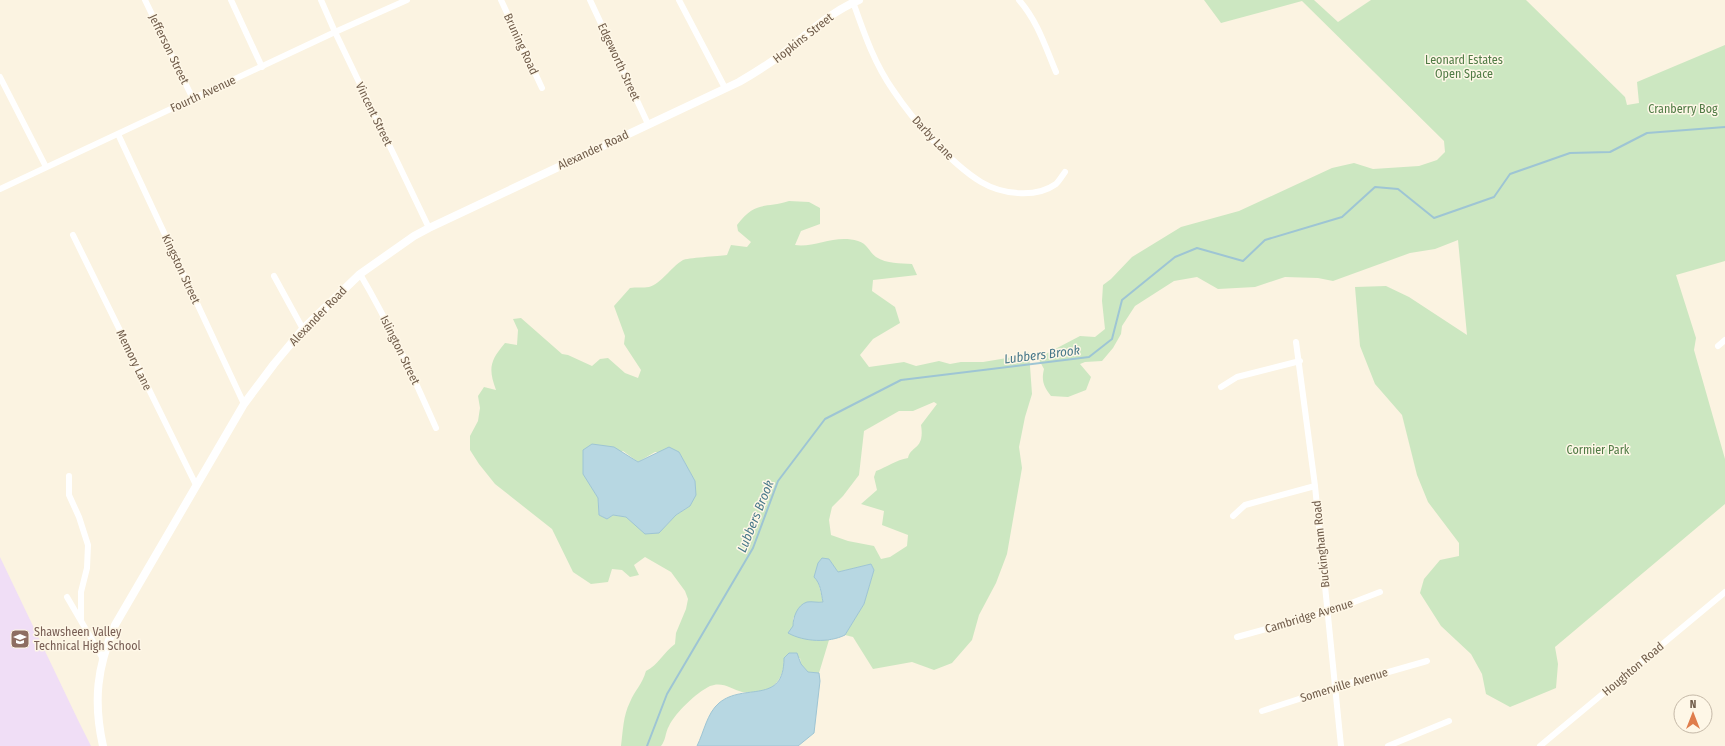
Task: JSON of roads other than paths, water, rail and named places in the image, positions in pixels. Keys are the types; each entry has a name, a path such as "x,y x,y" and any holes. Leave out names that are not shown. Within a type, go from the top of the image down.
{"street":[{"name":"Jefferson Street","path":"145,0 193,99"},
{"path":"231,0 262,67"},
{"name":"Vincent Street","path":"321,0 429,228"},
{"name":"Fourth Avenue","path":"0,189 335,32 407,0"},
{"name":"Bruning Road","path":"501,0 542,88"},
{"name":"Edgeworth Street","path":"590,0 648,124"},
{"path":"679,0 725,88"},
{"path":"1019,0 1029,12 1040,31 1056,72"},
{"name":"Hopkins Street","path":"748,77 782,54 820,22 856,1"},
{"name":"Darby Lane","path":"856,1 876,61 892,90 923,128 966,172 982,183 1016,193 1034,192 1047,189 1056,183 1065,172"},
{"path":"0,77 46,167"},
{"name":"Alexander Road","path":"103,746 96,705 98,674 102,657 115,625 244,404 303,329 360,274 414,236 748,77"},
{"name":"Kingston Street","path":"118,134 244,404"},
{"name":"Memory Lane","path":"73,234 196,485"},
{"name":"Islington Street","path":"360,274 382,313 436,428"},
{"path":"274,276 303,329"},
{"path":"1718,346 1725,340"},
{"name":"Buckingham Road","path":"1296,342 1300,361 1315,486 1341,746"},
{"path":"1221,387 1237,377 1300,361"},
{"path":"69,476 69,495 80,517 88,545 87,568 81,592 81,620"},
{"path":"1233,516 1245,505 1315,486"},
{"name":"Cambridge Avenue","path":"1237,637 1328,612 1380,592"},
{"name":"Houghton Road","path":"1540,746 1725,592"},
{"path":"67,597 102,657"},
{"name":"Somerville Avenue","path":"1262,711 1336,686 1427,661"},
{"path":"1388,746 1449,721"}],"water":[{"path":"592,444 614,447 638,462 669,447 679,452 695,481 696,495 690,506 676,515 659,533 645,534 626,517 613,515 607,519 599,515 598,498 583,474 583,450"},
{"path":"822,558 829,559 838,572 871,564 874,570 864,604 845,635 832,639 809,640 788,633 793,626 795,616 801,606 807,602 823,602 819,586 814,577 818,563"},
{"path":"789,653 797,653 801,664 808,672 819,673 820,681 814,733 798,746 697,746 711,712 715,707 729,697 770,688 777,682 782,673 784,658"}],"waterway":[{"name":"Lubbers Brook","path":"647,746 667,694 753,548 778,481 825,419 901,380 1089,357 1112,339 1122,300 1175,257 1197,248 1243,261 1265,240 1342,217 1375,187 1398,189 1434,218 1494,197 1510,174 1570,153 1610,152 1647,133 1725,127"}],"place":[{"name":"Shawsheen Valley Technical High School","path":"20,639"}],"park label":[{"name":"Leonard Estates Open Space","path":"1464,67"},
{"name":"Cranberry Bog","path":"1683,109"},
{"name":"Cormier Park","path":"1598,450"}]}
